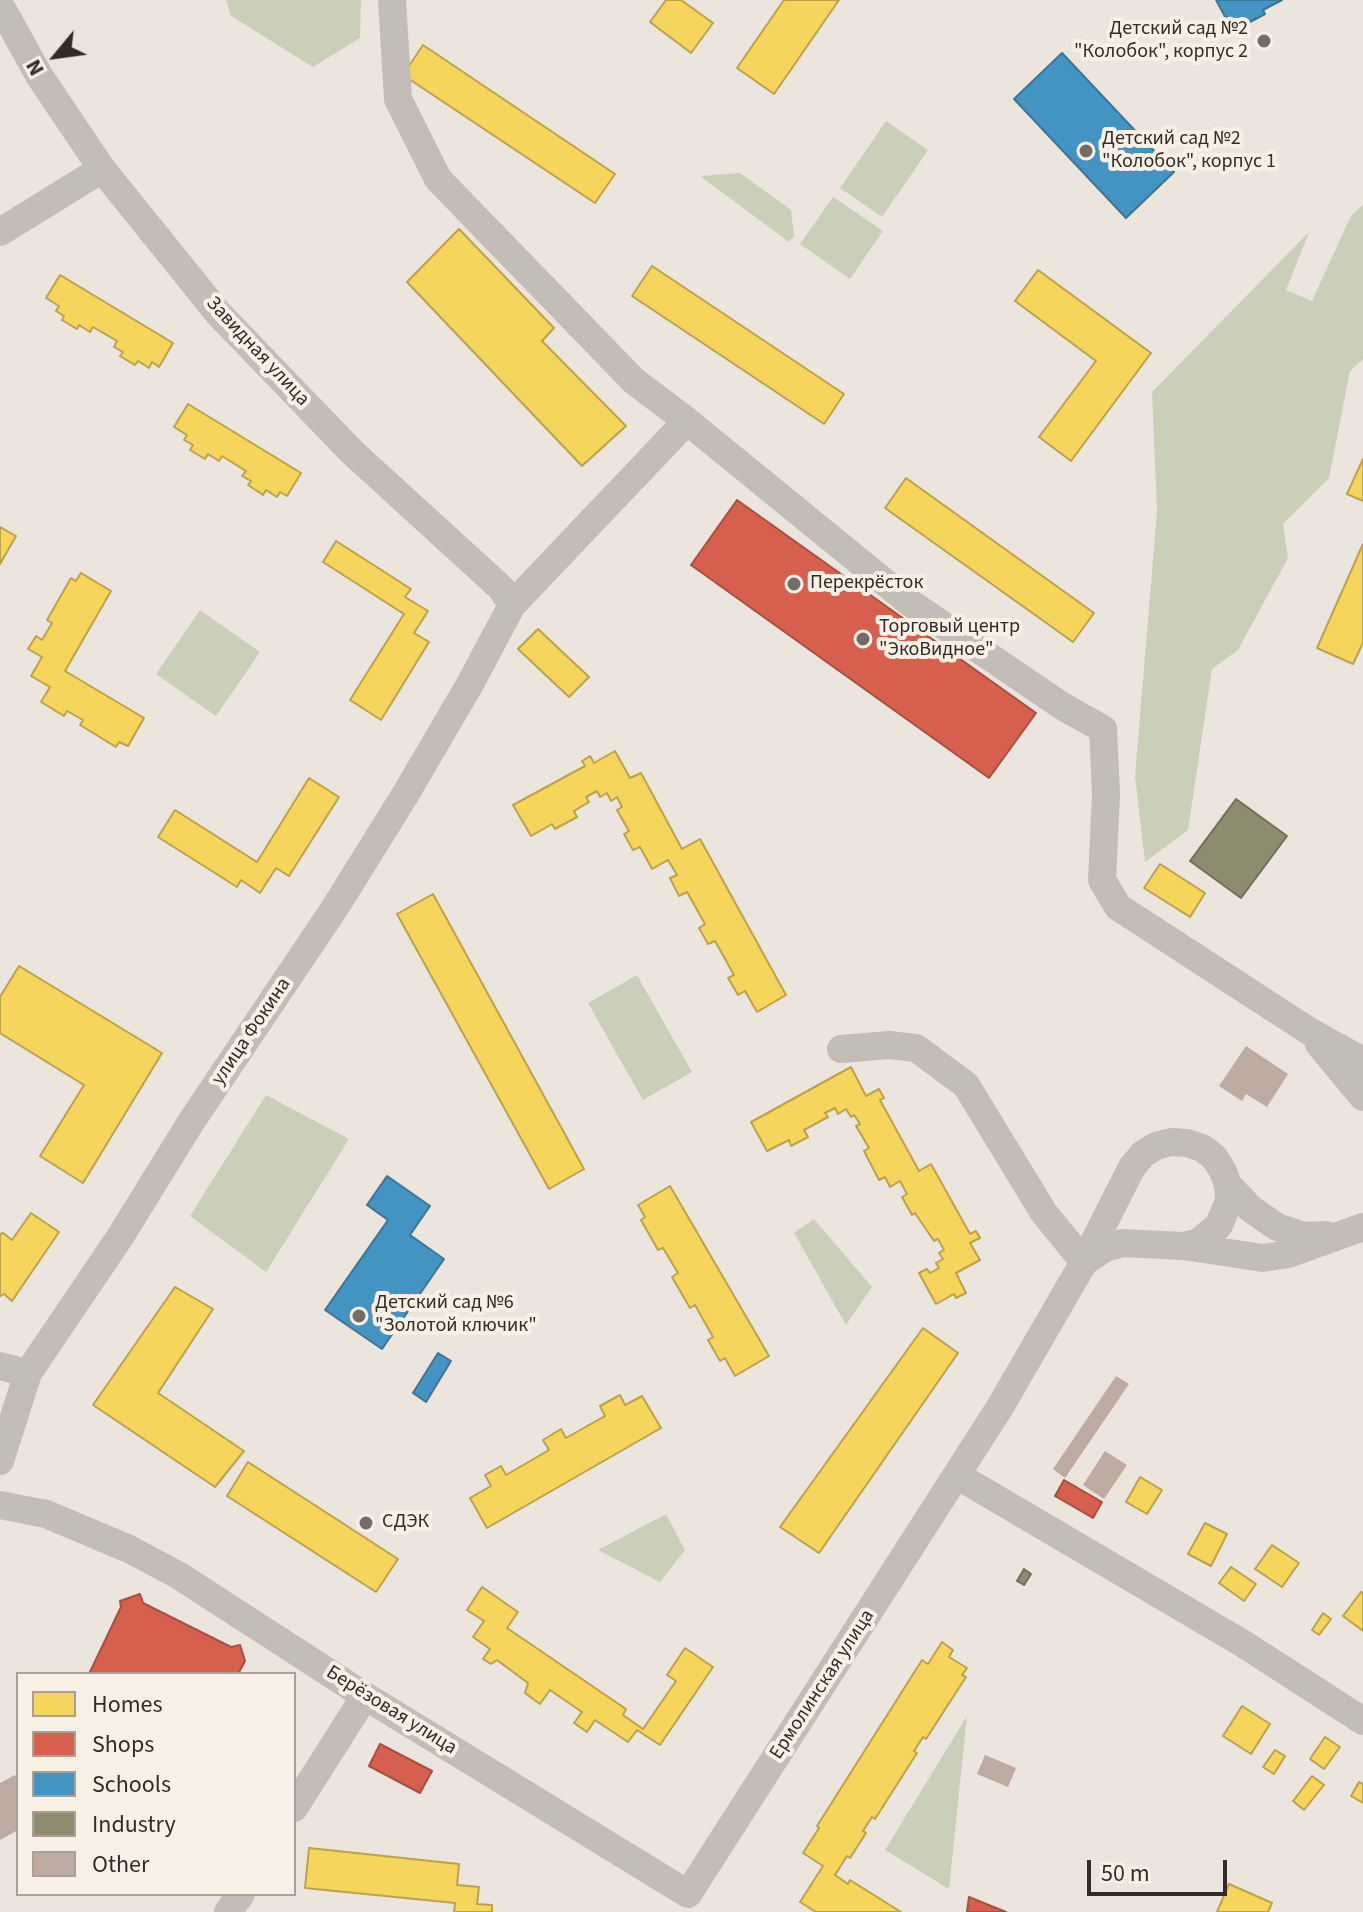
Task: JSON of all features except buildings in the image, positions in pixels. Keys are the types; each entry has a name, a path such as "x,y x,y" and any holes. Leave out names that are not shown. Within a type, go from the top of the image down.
{"street":[{"path":"392,0 398,99 438,179 634,381 909,602 1062,706 1103,729 1106,794 1102,880 1118,907 1309,1031 1363,1061"},
{"name":"Завидная улица","path":"0,5 40,77 102,169 218,313 352,452 501,588 512,605"},
{"path":"0,232 102,169"},
{"name":"улица Фокина","path":"0,1461 28,1373 351,881 470,684 512,605 687,421"},
{"path":"1309,1031 1363,1097"},
{"path":"841,1049 889,1045 916,1048 966,1085 1044,1213 1084,1262 1105,1248 1123,1243 1174,1246 1263,1258 1288,1254 1351,1231"},
{"path":"1171,1142 1202,1148 1214,1157 1228,1185 1229,1201 1219,1225 1199,1242 1174,1246 1149,1239 1137,1228 1126,1205 1126,1181 1132,1167 1143,1154 1171,1142"},
{"name":"Ермолинская улица","path":"688,1894 958,1476 1084,1262 1126,1181"},
{"path":"1228,1185 1251,1209 1277,1227 1304,1236 1351,1231"},
{"path":"0,1366 28,1373"},
{"path":"958,1476 1242,1643 1363,1721"},
{"name":"Берёзовая улица","path":"0,1505 46,1514 129,1549 178,1575 365,1696 688,1894"},
{"path":"296,1805 365,1696"}],"green space":[{"path":"226,0 361,0 360,38 313,67 231,16"},
{"path":"886,121 928,150 882,217 840,188"},
{"path":"740,173 791,210 794,236 789,242 700,176"},
{"path":"833,197 883,231 850,279 800,244"},
{"path":"1363,204 1363,359 1350,371 1329,478 1283,524 1288,558 1238,650 1212,669 1188,830 1145,862 1135,776 1157,511 1152,392 1309,232 1286,290 1312,301 1351,216"},
{"path":"200,610 260,652 216,716 156,674"},
{"path":"637,975 692,1072 643,1100 588,1003"},
{"path":"266,1095 349,1139 266,1272 190,1216"},
{"path":"814,1219 872,1287 846,1325 794,1233"},
{"path":"666,1514 685,1550 660,1582 598,1550"},
{"path":"967,1716 949,1889 885,1850"}],"place":[{"name":"Детский сад №2 \"Колобок\", корпус 2","path":"1264,41"},
{"name":"Детский сад №2 \"Колобок\", корпус 1","path":"1086,151"},
{"name":"Перекрёсток","path":"794,584"},
{"name":"Торговый центр \"ЭкоВидное\"","path":"863,639"},
{"name":"Детский сад №6 \"Золотой ключик\"","path":"359,1316"},
{"name":"СДЭК","path":"366,1523"}]}
